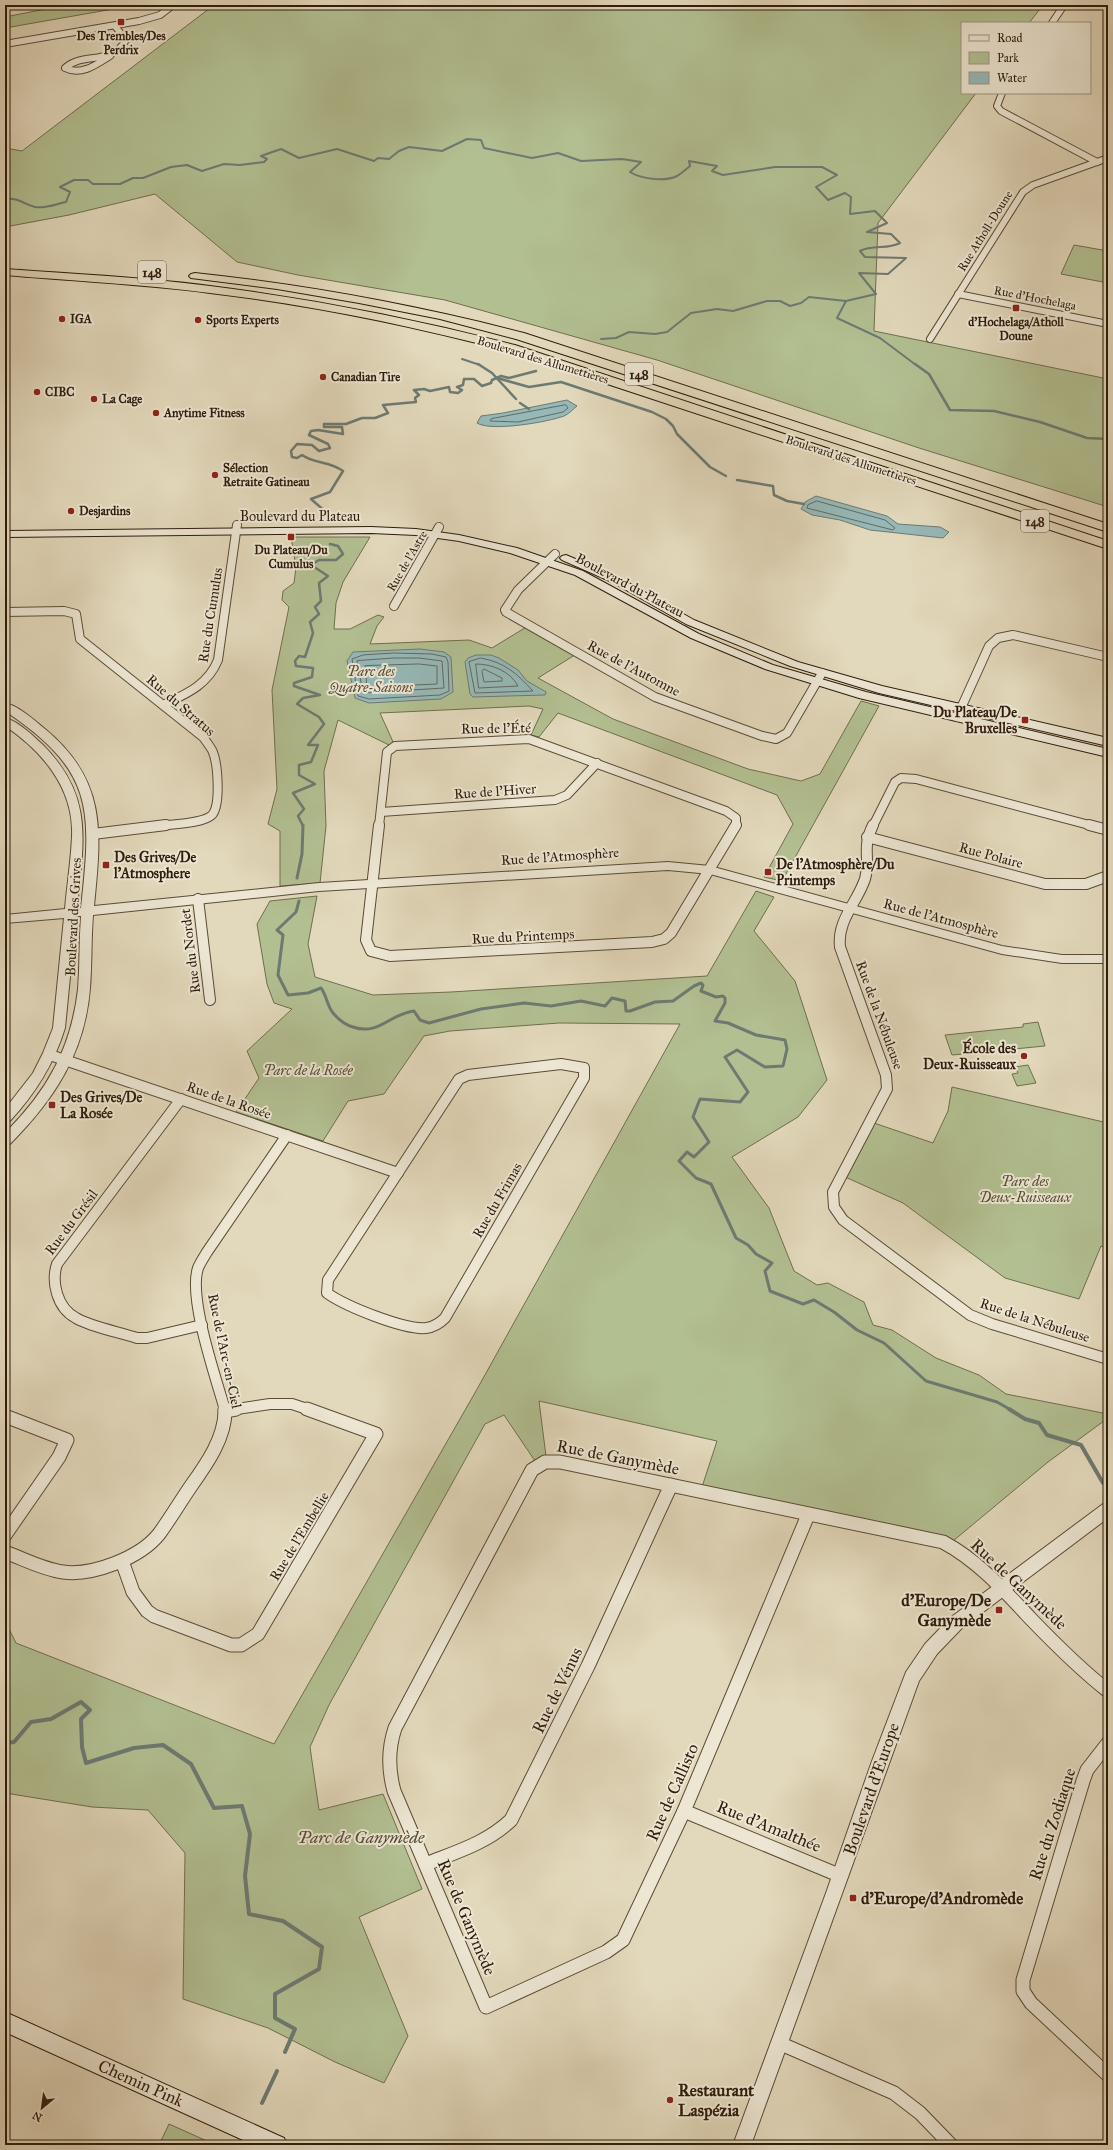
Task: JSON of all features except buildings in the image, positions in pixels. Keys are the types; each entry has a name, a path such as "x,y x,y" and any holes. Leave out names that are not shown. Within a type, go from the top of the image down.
{"highway":[{"name":"Boulevard des Allumettières","path":"5,261 183,275 260,283 334,295 444,317 520,336 602,362 1108,528"},
{"name":"Boulevard des Allumettières","path":"5,272 166,285 276,298 340,308 438,329 526,353 1108,545"},
{"path":"5,279 63,277"},
{"path":"961,497 974,484"}],"main road":[{"name":"Boulevard du Plateau","path":"5,526 438,531 551,557 606,574 690,622 864,696 959,712 1108,742"},
{"name":"Boulevard du Plateau","path":"5,534 237,528"},
{"name":"Boulevard du Plateau","path":"551,557 680,629 749,660 818,677"},
{"path":"680,629 690,622"},
{"name":"Boulevard du Plateau","path":"959,712 1108,753"},
{"name":"Chemin Pink","path":"5,2022 277,2145"}],"street":[{"path":"5,44 115,26 154,17 174,5"},
{"path":"1053,22 1064,5"},
{"path":"110,56 72,63 65,68 74,71 83,70 110,56 123,46 126,40 115,26"},
{"path":"1001,94 997,102 997,106 1001,111 1097,162"},
{"name":"Rue Atholl-Doune","path":"930,339 1023,192 1033,186 1108,158"},
{"name":"Rue d'Hochelaga","path":"958,294 1108,324"},
{"name":"Rue du Cumulus","path":"163,705 203,684 215,671 218,660 237,528"},
{"name":"Rue de l'Astre","path":"394,606 438,531"},
{"name":"Rue de l'Automne","path":"551,557 518,590 505,610 506,612 660,699 762,736 776,739 787,733 818,677"},
{"name":"Rue du Stratus","path":"5,612 64,611 74,613 78,617 77,633 82,642 203,737 212,750 216,763 217,806 214,813 206,819 93,834"},
{"path":"959,712 989,646 998,638 1013,635 1108,657"},
{"name":"Boulevard des Grives","path":"5,706 42,732 66,756 82,781 88,798 93,834 82,1005 78,1025 67,1061 37,1108 5,1141"},
{"name":"Boulevard des Grives","path":"5,721 28,736 53,761 66,782 74,803 78,835 62,1016 50,1055 32,1085 5,1118"},
{"name":"Rue de l'Été","path":"373,883 386,756 390,749 395,746 529,739 726,811 736,818 736,827 710,870"},
{"path":"53,761 66,756"},
{"name":"Rue de l'Hiver","path":"381,812 556,800 567,795 597,763"},
{"name":"Rue de la Nébuleuse","path":"1108,830 907,778 895,782 867,837 865,846 866,876 840,929 838,941 888,1082 885,1096 834,1192 832,1205 836,1213 970,1315 992,1324 1108,1359"},
{"path":"78,835 93,834"},
{"name":"Rue Polaire","path":"867,837 1045,884 1057,885 1091,882 1108,876"},
{"name":"Rue de l'Atmosphère","path":"5,919 71,914 198,899 373,883 637,866 668,866 710,870 1002,950 1062,959 1108,959"},
{"name":"Rue du Printemps","path":"373,883 366,940 367,948 377,954 410,956 659,941 671,933 710,870"},
{"name":"Rue du Nordet","path":"198,899 210,1000"},
{"name":"Rue de la Rosée","path":"50,1055 398,1173"},
{"name":"Rue du Frimas","path":"561,1064 584,1068 584,1078 580,1086 445,1318 439,1324 430,1328 415,1327 341,1302 327,1293 328,1280 398,1173 455,1083 463,1076 561,1064"},
{"name":"Rue du Grésil","path":"181,1099 56,1264 52,1281 54,1288 69,1312 75,1318 126,1336 147,1338 202,1325"},
{"name":"Rue de l'Arc-en-Ciel","path":"5,1552 48,1569 64,1572 80,1572 122,1561 142,1550 158,1535 212,1456 218,1441 225,1411 202,1325 196,1289 198,1269 207,1252 287,1135"},
{"name":"Rue de l'Embellie","path":"122,1561 138,1603 144,1610 154,1616 223,1643 232,1645 241,1645 258,1634 376,1434 292,1404 270,1404 225,1411"},
{"path":"5,1416 67,1440 58,1457 5,1535"},
{"name":"Rue de Ganymède","path":"486,2007 390,1780 388,1763 392,1738 532,1470 542,1462 555,1461 942,1542 964,1555 1002,1589 1087,1675 1108,1691"},
{"name":"Rue de Vénus","path":"426,1864 486,1839 504,1827 511,1820 588,1666 671,1485"},
{"name":"Boulevard d'Europe","path":"742,2145 841,1876 880,1761 912,1677 921,1662 943,1636 976,1606 1002,1589 1108,1509"},
{"name":"Rue de Callisto","path":"486,2007 606,1952 623,1940 684,1811 808,1515"},
{"name":"Rue du Zodiaque","path":"1108,1743 1087,1770 1083,1781 1022,1980 1023,1991 1031,2003 1108,2075"},
{"name":"Rue d'Amalthée","path":"684,1811 841,1876"},
{"path":"780,2043 894,2093 920,2113 951,2145"}],"green space":[{"path":"66,5 136,5 5,28 5,17"},
{"path":"214,5 1043,5 1030,22 961,22 961,94 975,94 878,223 874,331 1108,379 1108,507 919,448 657,360 445,300 298,275 237,262 155,194 69,215 5,227 5,148 22,151"},
{"path":"1074,245 1108,251 1108,283 1061,274"},
{"name":"Parc des Quatre-Saisons","path":"291,537 370,537 343,582 336,603 334,629 350,629 378,615 384,617 377,626 370,644 469,640 492,648 528,626 578,653 538,678 613,719 748,769 801,781 820,774 861,701 879,706 782,881 764,877 793,824 777,795 558,713 539,737 531,735 543,709 529,706 380,713 394,744 389,745 338,720 324,771 326,826 320,883 280,886 280,831 268,824 277,789 272,690 289,607 282,600 283,591 294,583 296,567"},
{"path":"756,891 774,897 754,931 795,981 827,1080 798,1117 732,1157 769,1208 794,1271 817,1285 828,1283 864,1302 873,1325 892,1330 936,1358 979,1375 1006,1394 1108,1414 1108,1418 1048,1462 953,1541 702,1487 717,1441 539,1401 546,1456 535,1461 504,1415 485,1424 329,1705 310,1747 319,1810 383,1794 422,1889 359,1917 408,2036 384,2083 335,2062 268,2028 183,1999 185,1853 148,1810 92,1807 5,1793 5,1625 8,1627 16,1643 274,1744 476,1391 680,1024 559,1023 450,1031 424,1036 384,1094 348,1101 323,1141 236,1112 259,1078 247,1051 292,1009 274,1003 267,984 257,924 270,901 317,896 308,944 315,977 373,995 451,992 707,976"},
{"path":"1038,1022 1045,1046 952,1055 945,1035 1023,1027 1023,1024"},
{"path":"1028,1065 1036,1083 1017,1086 1012,1074 1018,1073 1015,1067"},
{"name":"Parc des Deux-Ruisseaux","path":"952,1087 1108,1123 1108,1249 1101,1246 1079,1299 1005,1278 903,1203 843,1176 871,1122 933,1143 948,1111"},
{"path":"169,2124 216,2145 159,2145"}],"water":[{"path":"567,400 577,406 566,415 556,418 520,425 494,427 484,426 477,423 481,416"},
{"path":"816,496 887,516 898,524 940,527 949,532 943,538 870,530 840,520 812,515 801,509 805,502"},
{"path":"420,649 444,652 451,657 453,692 441,699 369,703 355,698 347,661 353,652"},
{"path":"476,655 491,655 499,658 518,670 527,681 546,692 545,695 473,697 470,694 465,662 468,658"}],"waterway":[{"path":"5,199 17,200 35,207 47,207 66,202 70,192 60,187 74,180 88,180 93,184 120,184 133,178 143,178 171,167 187,165 202,171 224,164 240,165 264,162 267,159 261,156 281,149 299,158 337,149 374,161 378,158 389,159 399,151 409,147 442,151 467,139 481,140 484,148 532,158 558,153 581,161 622,159 641,162 630,172 653,179 666,179 677,176 690,166 689,161 717,166 712,171 723,175 775,167 822,167 837,175 816,187 828,200 845,193 851,197 850,214 875,211 887,223 867,232 891,234 900,243 860,251 865,257 906,258 888,274 859,273 876,294 846,301"},
{"path":"601,339 616,338 629,332 655,334 667,332 691,313 717,309 733,311 767,301 780,301 790,306 801,303 809,297 846,301"},
{"path":"846,301 837,318 880,338 916,365"},
{"path":"462,359 479,365"},
{"path":"915,364 929,374 950,410 994,411 1040,422 1087,438 1108,439"},
{"path":"479,365 497,378"},
{"path":"497,378 501,376 509,378 536,371"},
{"path":"327,513 311,499 330,492 343,471 302,455 297,458 292,457 291,451 297,444 312,445 319,451 330,448 328,444 309,435 311,431 318,430 343,434 342,427 324,427 324,424 346,424 362,418 375,418 388,413 383,405 416,402 415,398 419,395 414,390 424,389 430,391 449,387 450,392 458,393 462,390 457,387 463,385 464,379 474,379 482,386 491,383 492,380 497,378"},
{"path":"497,378 516,399"},
{"path":"497,378 529,387 561,382 652,412 666,419 673,426 677,434 710,467 726,476"},
{"path":"520,403 529,409"},
{"path":"737,480 773,486 774,495 787,501 804,504"},
{"path":"303,826 298,816 304,809 293,793 315,784 299,775 299,765 311,762 318,745 308,745 324,724 319,717 297,704 303,698 320,695 294,686 294,683 312,677 313,668 296,666 295,661 299,656 305,657 313,633 310,622 319,614 315,607 321,601 319,583 328,576 311,565 319,560 336,560 343,554 338,546 330,544"},
{"path":"297,878 302,854 303,826"},
{"path":"299,901 296,912 277,930 283,935 278,975 288,995 308,993 321,988 333,1013 342,1022 353,1027 370,1029 405,1013 414,1011 420,1020 429,1023 481,1009 524,1003 551,1006 581,1001 605,1006 612,998 625,1001 626,1011 630,1011 655,1002 673,1001 694,986 701,983 703,985 701,991 716,997 723,996 725,998 725,1003 715,1021 728,1023 756,1035 785,1040 787,1049 783,1066 765,1067 737,1050 725,1057 748,1092 740,1102 700,1099 693,1117 709,1142 694,1157 687,1152 679,1161 696,1178 711,1184 736,1238 748,1245 756,1254 772,1263 765,1271 770,1291 803,1304 814,1300 834,1312 857,1330 884,1343 926,1381 997,1402 1011,1410"},
{"path":"1009,1409 1025,1419 1039,1423 1047,1435 1081,1445 1103,1483 1108,1479"},
{"path":"5,1743 14,1742 31,1722 51,1719 81,1702 90,1710 81,1719 82,1747 86,1763 134,1748 163,1745 191,1764 214,1808 242,1806 250,1834 245,1876 249,1914 283,1921 322,1947 319,1969 275,1994 275,2018 295,2029 285,2052"},
{"path":"262,2103 277,2071"}],"place":[{"name":"Des Trembles/Des Perdrix","path":"121,22"},
{"name":"d'Hochelaga/Atholl Doune","path":"1016,308"},
{"name":"IGA","path":"62,319"},
{"name":"Sports Experts","path":"198,320"},
{"name":"Canadian Tire","path":"323,377"},
{"name":"CIBC","path":"37,392"},
{"name":"La Cage","path":"94,399"},
{"name":"Anytime Fitness","path":"156,413"},
{"name":"Sélection Retraite Gatineau","path":"215,475"},
{"name":"Desjardins","path":"71,511"},
{"name":"Du Plateau/Du Cumulus","path":"291,537"},
{"name":"Du Plateau/De Bruxelles","path":"1025,720"},
{"name":"Des Grives/De l'Atmosphere","path":"106,865"},
{"name":"De l'Atmosphère/Du Printemps","path":"768,872"},
{"name":"École des Deux-Ruisseaux","path":"1024,1056"},
{"name":"Des Grives/De La Rosée","path":"52,1105"},
{"name":"d'Europe/De Ganymède","path":"999,1610"},
{"name":"d'Europe/d'Andromède","path":"853,1898"},
{"name":"Restaurant Laspézia","path":"670,2100"}],"park label":[{"name":"Parc de la Rosée","path":"308,1070"},
{"name":"Parc de Ganymède","path":"361,1837"}]}
